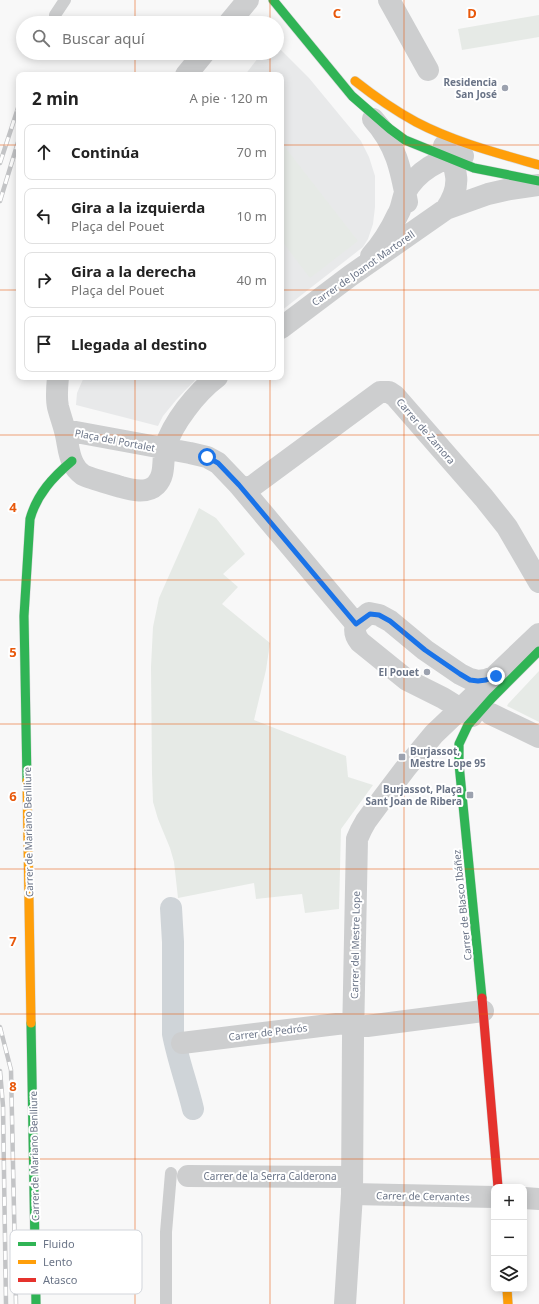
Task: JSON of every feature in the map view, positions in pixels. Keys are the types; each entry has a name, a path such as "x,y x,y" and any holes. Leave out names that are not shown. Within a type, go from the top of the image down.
{"street":[{"path":"235,16 248,0"},
{"path":"273,0 352,96 381,128 397,157 407,205 421,218 427,219 440,213"},
{"path":"389,0 428,70"},
{"path":"298,30 344,72 376,97 417,122 454,138 539,166"},
{"path":"188,72 198,60"},
{"path":"352,96 405,140 474,168 539,181"},
{"name":"Carrer de Joanot Martorell","path":"284,326 350,276 440,213 452,201 457,180 456,170 441,140 417,122"},
{"path":"350,276 382,242 400,212 405,194 419,175 428,168 459,156 471,156 508,165 539,166"},
{"name":"Carrer de Joanot Martorell","path":"440,213 488,194 539,185"},
{"path":"58,380 58,406 72,462"},
{"path":"165,449 170,434 186,409 202,390 214,380"},
{"name":"Carrer de Zamora","path":"239,485 244,488 249,488 254,485 380,392 389,392 395,396 484,498 507,527 539,582"},
{"name":"Plaça del Portalet","path":"65,430 207,457 218,463 239,485"},
{"name":"Plaça del Portalet","path":"72,462 84,475 129,489 147,489 155,486 161,480 165,449"},
{"name":"Carrer de Mariano Benlliure","path":"35,1230 24,616 30,519 32,509 38,497 50,482 72,462"},
{"path":"239,485 356,624"},
{"path":"496,676 478,681 465,677 425,650 390,621 379,615 370,614 356,624 354,630 356,637 360,642 407,680 475,713 539,737"},
{"name":"Carrer del Mestre Lope","path":"346,1304 360,1024 357,839 366,821 405,769 434,734 475,713 496,676 531,650 539,634"},
{"name":"Carrer de Blasco Ibáñez","path":"498,1184 483,1011 459,764 460,744 462,736 475,713 492,698 531,650"},
{"name":"Carrer de Pedrós","path":"182,1043 483,1011"},
{"name":"Carrer de la Serra Calderona","path":"179,1175 352,1185"},
{"name":"Carrer de Cervantes","path":"352,1185 491,1197"},
{"path":"527,1198 539,1199"},
{"path":"507,1292 508,1304"},
{"name":"Carrer de Mariano Benlliure","path":"36,1294 36,1304"}],"lane":[{"path":"55,15 65,0"},
{"path":"166,1304 166,1232 179,1175"}],"shaded area":[{"path":"539,15 539,37 462,50 458,29"},
{"path":"284,53 309,78 361,141 369,157 375,176 375,207 373,224 368,239 363,247 284,309 284,72 247,72 256,60 284,60"},
{"path":"284,146 358,241 310,278 284,244"},
{"path":"83,380 195,380 163,416 158,426 76,405 77,393"},
{"path":"199,508 216,518 245,554 223,574 238,587 222,604 270,643 266,670 254,720 346,756 348,777 373,785 341,829 339,909 305,913 302,894 256,899 254,883 178,898 174,862 153,802 151,667 153,627 159,598"},
{"path":"539,671 539,722 507,706"}],"waterway":[{"path":"171,908 173,942 173,1034 193,1109"}],"railway":[{"path":"0,163 16,114"},
{"path":"0,201 16,149"},
{"path":"0,1027 11,1070 14,1230"},
{"path":"0,1071 3,1106 6,1304"},
{"path":"16,1294 16,1304"}],"traffic: fast":[{"path":"273,0 352,96 405,140 474,168 539,181"},
{"path":"27,781 24,616 30,519 33,510 46,487 58,473 72,461"},
{"path":"482,998 459,764 459,744 468,725 492,698 539,651"},
{"path":"31,1023 35,1230"},
{"path":"36,1294 36,1304"}],"traffic: slow":[{"path":"355,81 392,108 430,129 476,146 539,165"},
{"path":"27,781 31,1023"},
{"path":"507,1292 508,1304"}],"traffic: jam":[{"path":"482,998 498,1184"}],"place":[{"name":"Residencia San José","path":"505,88"},
{"name":"El Pouet","path":"427,672"},
{"name":"Burjassot, Mestre Lope 95","path":"402,757"},
{"name":"Burjassot, Plaça Sant Joan de Ribera","path":"470,795"}],"route":[{"path":"207,457 218,463 239,485 356,624 362,618 370,614 379,615 390,621 425,650 470,680 486,680 496,676"}]}
